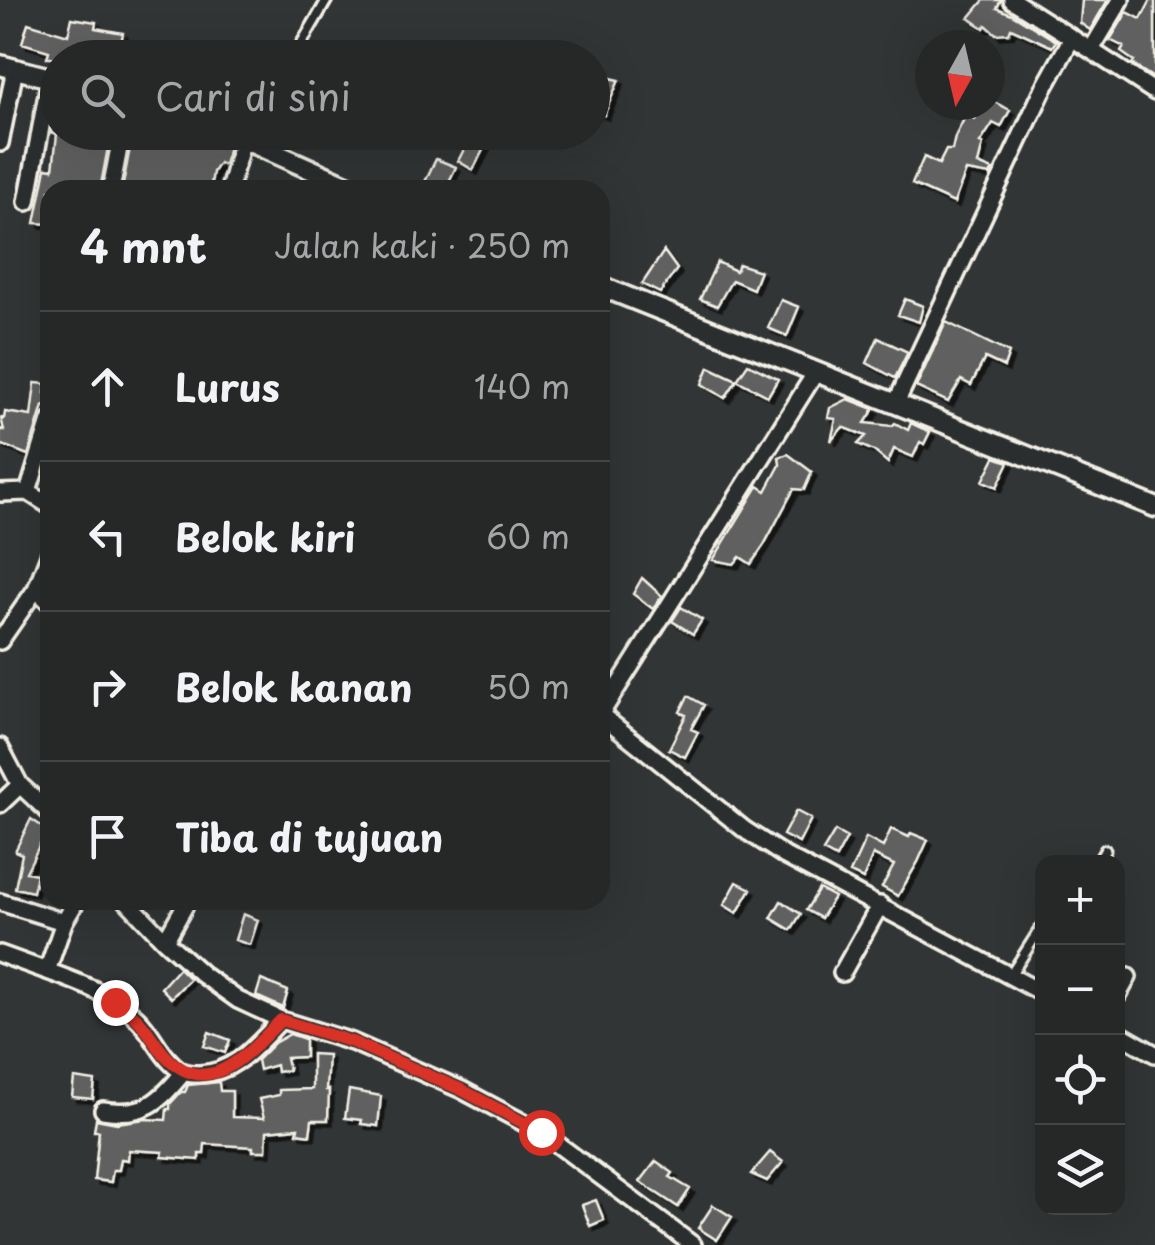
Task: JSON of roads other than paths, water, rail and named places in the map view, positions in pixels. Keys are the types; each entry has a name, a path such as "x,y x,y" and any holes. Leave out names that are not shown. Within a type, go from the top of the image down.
{"street":[{"path":"1012,0 1155,92"},
{"path":"1092,50 1121,0"},
{"path":"896,404 1042,92 1072,38"},
{"path":"0,144 8,67 40,75"},
{"path":"28,202 40,145"},
{"path":"113,180 119,150"},
{"path":"231,180 241,150"},
{"path":"271,150 330,180"},
{"path":"610,290 1155,507"},
{"path":"610,698 816,372"},
{"path":"28,492 40,454"},
{"path":"0,493 28,492 40,500"},
{"path":"0,641 40,578"},
{"path":"36,588 40,592"},
{"path":"610,722 745,830 785,856 1035,989"},
{"path":"0,746 20,785 40,804"},
{"path":"0,804 20,785"},
{"path":"0,902 64,922"},
{"path":"842,973 880,905"},
{"path":"47,970 71,910"},
{"path":"136,910 203,975 238,1000 281,1020 352,1042 462,1090 541,1132 693,1245"},
{"path":"165,941 182,910"},
{"path":"0,954 83,984 138,1018 164,1054 184,1072 226,1069 281,1020"},
{"path":"1125,982 1128,977"},
{"path":"1120,1035 1155,1054"},
{"path":"103,1110 143,1109 169,1091 184,1072"}],"lane":[{"path":"304,40 327,0"},
{"path":"1102,855 1105,850"},
{"path":"1010,976 1035,937"}]}
